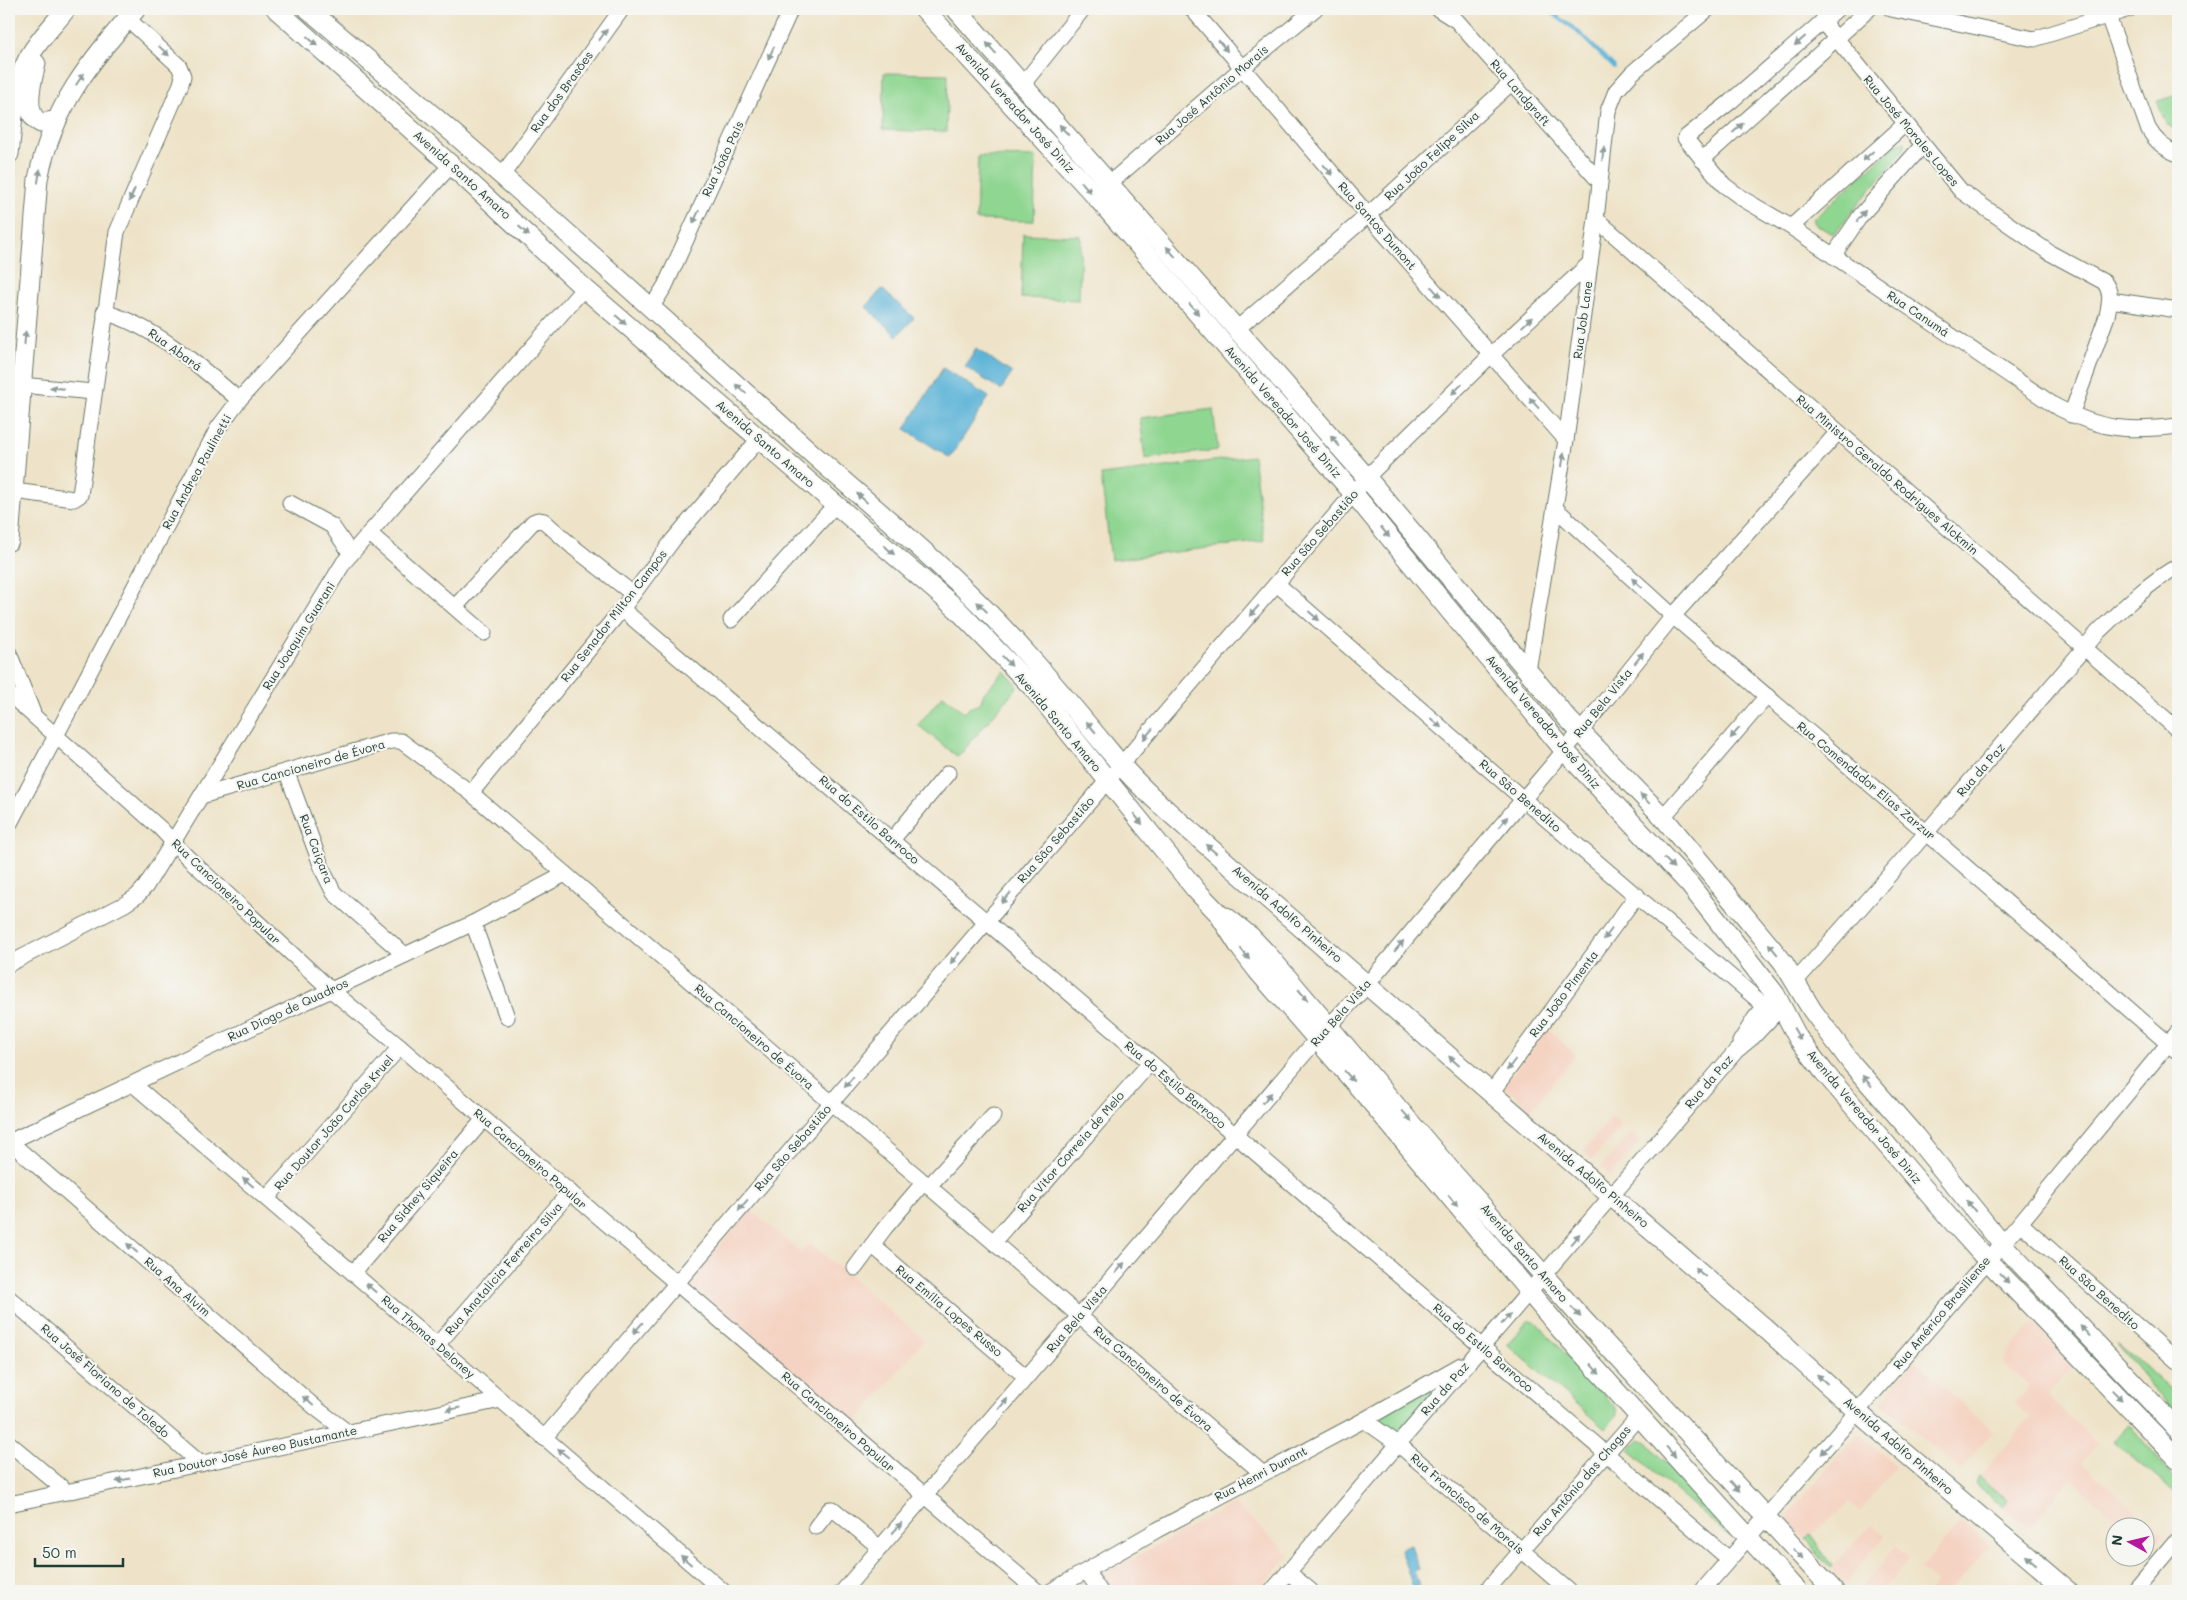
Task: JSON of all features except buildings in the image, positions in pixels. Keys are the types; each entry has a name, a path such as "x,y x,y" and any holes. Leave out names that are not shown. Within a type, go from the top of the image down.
{"main road":[{"path":"9,154 16,93 22,71 29,56 66,9"},
{"name":"Avenida Santo Amaro","path":"276,9 451,165 584,288 957,609 1034,689 1093,761 1107,782 1196,890 1218,913 1241,949 1323,1033 1654,1399 1834,1591"},
{"name":"Avenida Santo Amaro","path":"308,9 503,174 954,579 1006,629 1058,687 1122,765"},
{"name":"Avenida Vereador José Diniz","path":"924,9 1098,200 1354,494 1564,750 1689,884 1824,1072 1987,1260 2178,1459"},
{"name":"Avenida Vereador José Diniz","path":"956,9 1238,328 1367,478 1580,732 1663,817 1783,962 1817,1017 1853,1065 1915,1136 2002,1244 2178,1430"},
{"path":"9,541 38,179 46,145 63,104 95,57 132,14"},
{"path":"42,41 31,85 31,108 37,121 48,123 55,121"},
{"name":"Avenida Adolfo Pinheiro","path":"1122,765 1146,791 1187,828 1491,1093 1765,1328 1858,1412 2068,1591"},
{"name":"Avenida Santo Amaro","path":"1323,1033 1368,1098 1529,1292 1638,1416 1797,1591"},
{"path":"1638,1416 1654,1399"}],"street":[{"name":"Rua dos Brasões","path":"503,174 622,9"},
{"name":"Rua João Pais","path":"651,308 665,286 791,9"},
{"path":"1023,84 1083,9"},
{"name":"Rua Santos Dumont","path":"1192,9 1368,215 1566,440"},
{"name":"Rua José Antônio Morais","path":"1110,183 1315,9"},
{"name":"Rua Landgraft","path":"1438,9 1457,21 1599,181"},
{"name":"Rua Job Lane","path":"1528,671 1566,440 1596,219 1608,111 1616,91 1648,58 1708,9"},
{"path":"1822,21 1837,9"},
{"path":"1702,160 1837,40 1869,9"},
{"path":"1892,9 2034,39 2129,9"},
{"path":"14,491 74,499 80,495 114,243 120,222 183,76 179,66 132,14"},
{"path":"2108,16 2148,128 2163,147 2178,154"},
{"name":"Rua José Morales Lopes","path":"1822,21 1922,146 1961,191 2050,253 2104,282 2110,292 2110,300"},
{"name":"Rua Canumá","path":"1822,21 1730,102 1685,138 1702,160 1730,190 1833,256 2044,400 2071,415 2110,428 2149,430 2178,426"},
{"name":"Rua João Felipe Silva","path":"1238,328 1368,215 1512,82"},
{"path":"1791,228 1905,124"},
{"path":"1833,256 1861,215 1922,146"},
{"name":"Rua Andrea Paulinetti","path":"9,824 218,428 239,400 451,165"},
{"name":"Rua Ministro Geraldo Rodrigues Alckmin","path":"1596,219 2086,647 2178,730"},
{"name":"Rua São Sebastião","path":"544,1438 1367,478 1492,355 1590,263"},
{"name":"Rua Joaquim Guarani","path":"9,964 125,904 137,896 146,886 285,657 351,554 584,288"},
{"path":"2071,415 2107,316 2110,300 2178,310"},
{"name":"Rua Abará","path":"104,312 124,318 153,334 239,400"},
{"path":"21,385 94,392"},
{"name":"Rua Bela Vista","path":"842,1591 1234,1135 1367,984 1580,732 1673,616 1838,432"},
{"name":"Rua Senador Milton Campos","path":"471,793 622,610 673,540 759,439"},
{"path":"290,503 332,526 351,554"},
{"path":"731,620 836,504"},
{"name":"Rua Comendador Elias Zarzur","path":"1556,508 1673,616 2175,1043"},
{"path":"455,607 533,522 538,520 544,521 573,547 633,594"},
{"path":"369,533 484,633"},
{"name":"Rua da Paz","path":"1795,982 1927,833 2098,632 2130,602 2164,574 2178,566"},
{"name":"Rua São Benedito","path":"1277,584 1523,799 1637,895 1774,1002"},
{"name":"Rua do Estilo Barroco","path":"622,610 1729,1559"},
{"name":"Rua Cancioneiro Popular","path":"9,653 34,714"},
{"name":"Rua Cancioneiro Popular","path":"9,694 34,714 55,736 161,829 331,990 484,1118 1037,1591"},
{"path":"1663,817 1767,696"},
{"name":"Rua Cancioneiro de Évora","path":"201,796 287,773 391,741 401,741 471,793 1262,1473"},
{"name":"Rua Caiçara","path":"287,773 324,873 334,893 404,955"},
{"path":"892,840 948,773"},
{"name":"Rua Diogo de Quadros","path":"9,1142 473,923 565,874"},
{"name":"Rua João Pimenta","path":"1491,1093 1637,895"},
{"path":"473,923 507,1017"},
{"name":"Rua da Paz","path":"1272,1591 1736,1051 1754,1036 1774,1002"},
{"name":"Rua Américo Brasiliense","path":"1702,1591 2175,1043"},
{"name":"Rua Doutor João Carlos Kruel","path":"268,1198 400,1047"},
{"name":"Rua Vitor Correia de Melo","path":"994,1241 1150,1064"},
{"name":"Rua Thomas Deloney","path":"133,1084 268,1198 722,1591"},
{"path":"855,1268 872,1245 926,1184 993,1116"},
{"name":"Rua Sidney Siqueira","path":"353,1272 484,1118"},
{"name":"Rua Ana Alvim","path":"9,1142 316,1409 346,1431"},
{"name":"Rua Anatalícia Ferreira Silva","path":"437,1345 570,1192"},
{"name":"Rua São Benedito","path":"2020,1223 2178,1362"},
{"name":"Rua Emília Lopes Russo","path":"872,1245 1026,1377"},
{"name":"Rua José Floriano de Toledo","path":"9,1298 201,1464"},
{"name":"Rua Henri Dunant","path":"1051,1591 1157,1530 1364,1420 1472,1359"},
{"name":"Rua Doutor José Áureo Bustamante","path":"9,1504 201,1464 346,1431 501,1400"},
{"name":"Rua Antônio das Chagas","path":"1486,1591 1638,1416"},
{"name":"Rua Francisco de Morais","path":"1364,1420 1398,1444 1569,1591"},
{"path":"9,1442 67,1492"},
{"path":"816,1527 830,1509 833,1509 880,1548"},
{"path":"2134,1591 2178,1539"},
{"path":"1087,1572 1100,1591"},
{"path":"1288,1572 1311,1591"}],"shaded area":[{"path":"1548,1029 1576,1055 1531,1109 1503,1086"},
{"path":"1612,1117 1622,1125 1592,1160 1583,1152"},
{"path":"1631,1133 1640,1141 1611,1176 1601,1167"},
{"path":"751,1210 801,1253 810,1243 924,1340 853,1426 685,1285"},
{"path":"2033,1322 2073,1365 2047,1396 2098,1443 2082,1463 2144,1518 2115,1518 2071,1478 2029,1529 1975,1483 2030,1417 2015,1403 2029,1386 2002,1362"},
{"path":"1915,1361 1993,1431 1960,1470 1881,1402"},
{"path":"1859,1433 1896,1466 1859,1512 1850,1503 1805,1540 1789,1521 1788,1515"},
{"path":"1234,1503 1290,1555 1258,1591 1112,1591 1101,1576"},
{"path":"1961,1522 1989,1546 1949,1591 1928,1591 1935,1583 1920,1569"},
{"path":"1872,1524 1885,1536 1845,1584 1830,1568"},
{"path":"2154,1527 2163,1535 2154,1545"},
{"path":"1896,1546 1909,1559 1881,1591 1859,1591"}],"green space":[{"path":"884,73 948,74 946,132 883,130"},
{"path":"2178,95 2178,131 2166,124 2157,101"},
{"path":"1905,142 1905,148 1835,232 1832,234 1815,224 1813,219 1898,143"},
{"path":"978,156 1036,157 1034,221 976,220"},
{"path":"1023,234 1081,236 1079,300 1021,298"},
{"path":"1213,409 1218,450 1145,459 1140,418"},
{"path":"1253,456 1264,541 1111,560 1101,475"},
{"path":"1004,671 1018,686 958,757 918,725 943,695 965,713 969,708 980,704 984,693"},
{"path":"1529,1320 1535,1321 1616,1408 1617,1415 1605,1429 1507,1344"},
{"path":"2117,1343 2178,1396 2178,1417"},
{"path":"1453,1376 1399,1440 1369,1420"},
{"path":"2129,1424 2178,1483 2178,1496 2114,1441"},
{"path":"1639,1439 1646,1441 1730,1532 1729,1536 1629,1450"},
{"path":"1979,1477 2008,1501 2003,1507 1975,1483"},
{"path":"1810,1535 1832,1566 1830,1568 1805,1540"}],"water":[{"path":"882,289 914,318 897,336 866,307"},
{"path":"976,349 1012,373 1001,390 965,367"},
{"path":"943,368 989,397 950,458 905,429"},
{"path":"1411,1545 1419,1569 1414,1571 1420,1588 1414,1590 1400,1549"}],"waterway":[{"path":"1547,9 1577,31 1614,67"}]}
